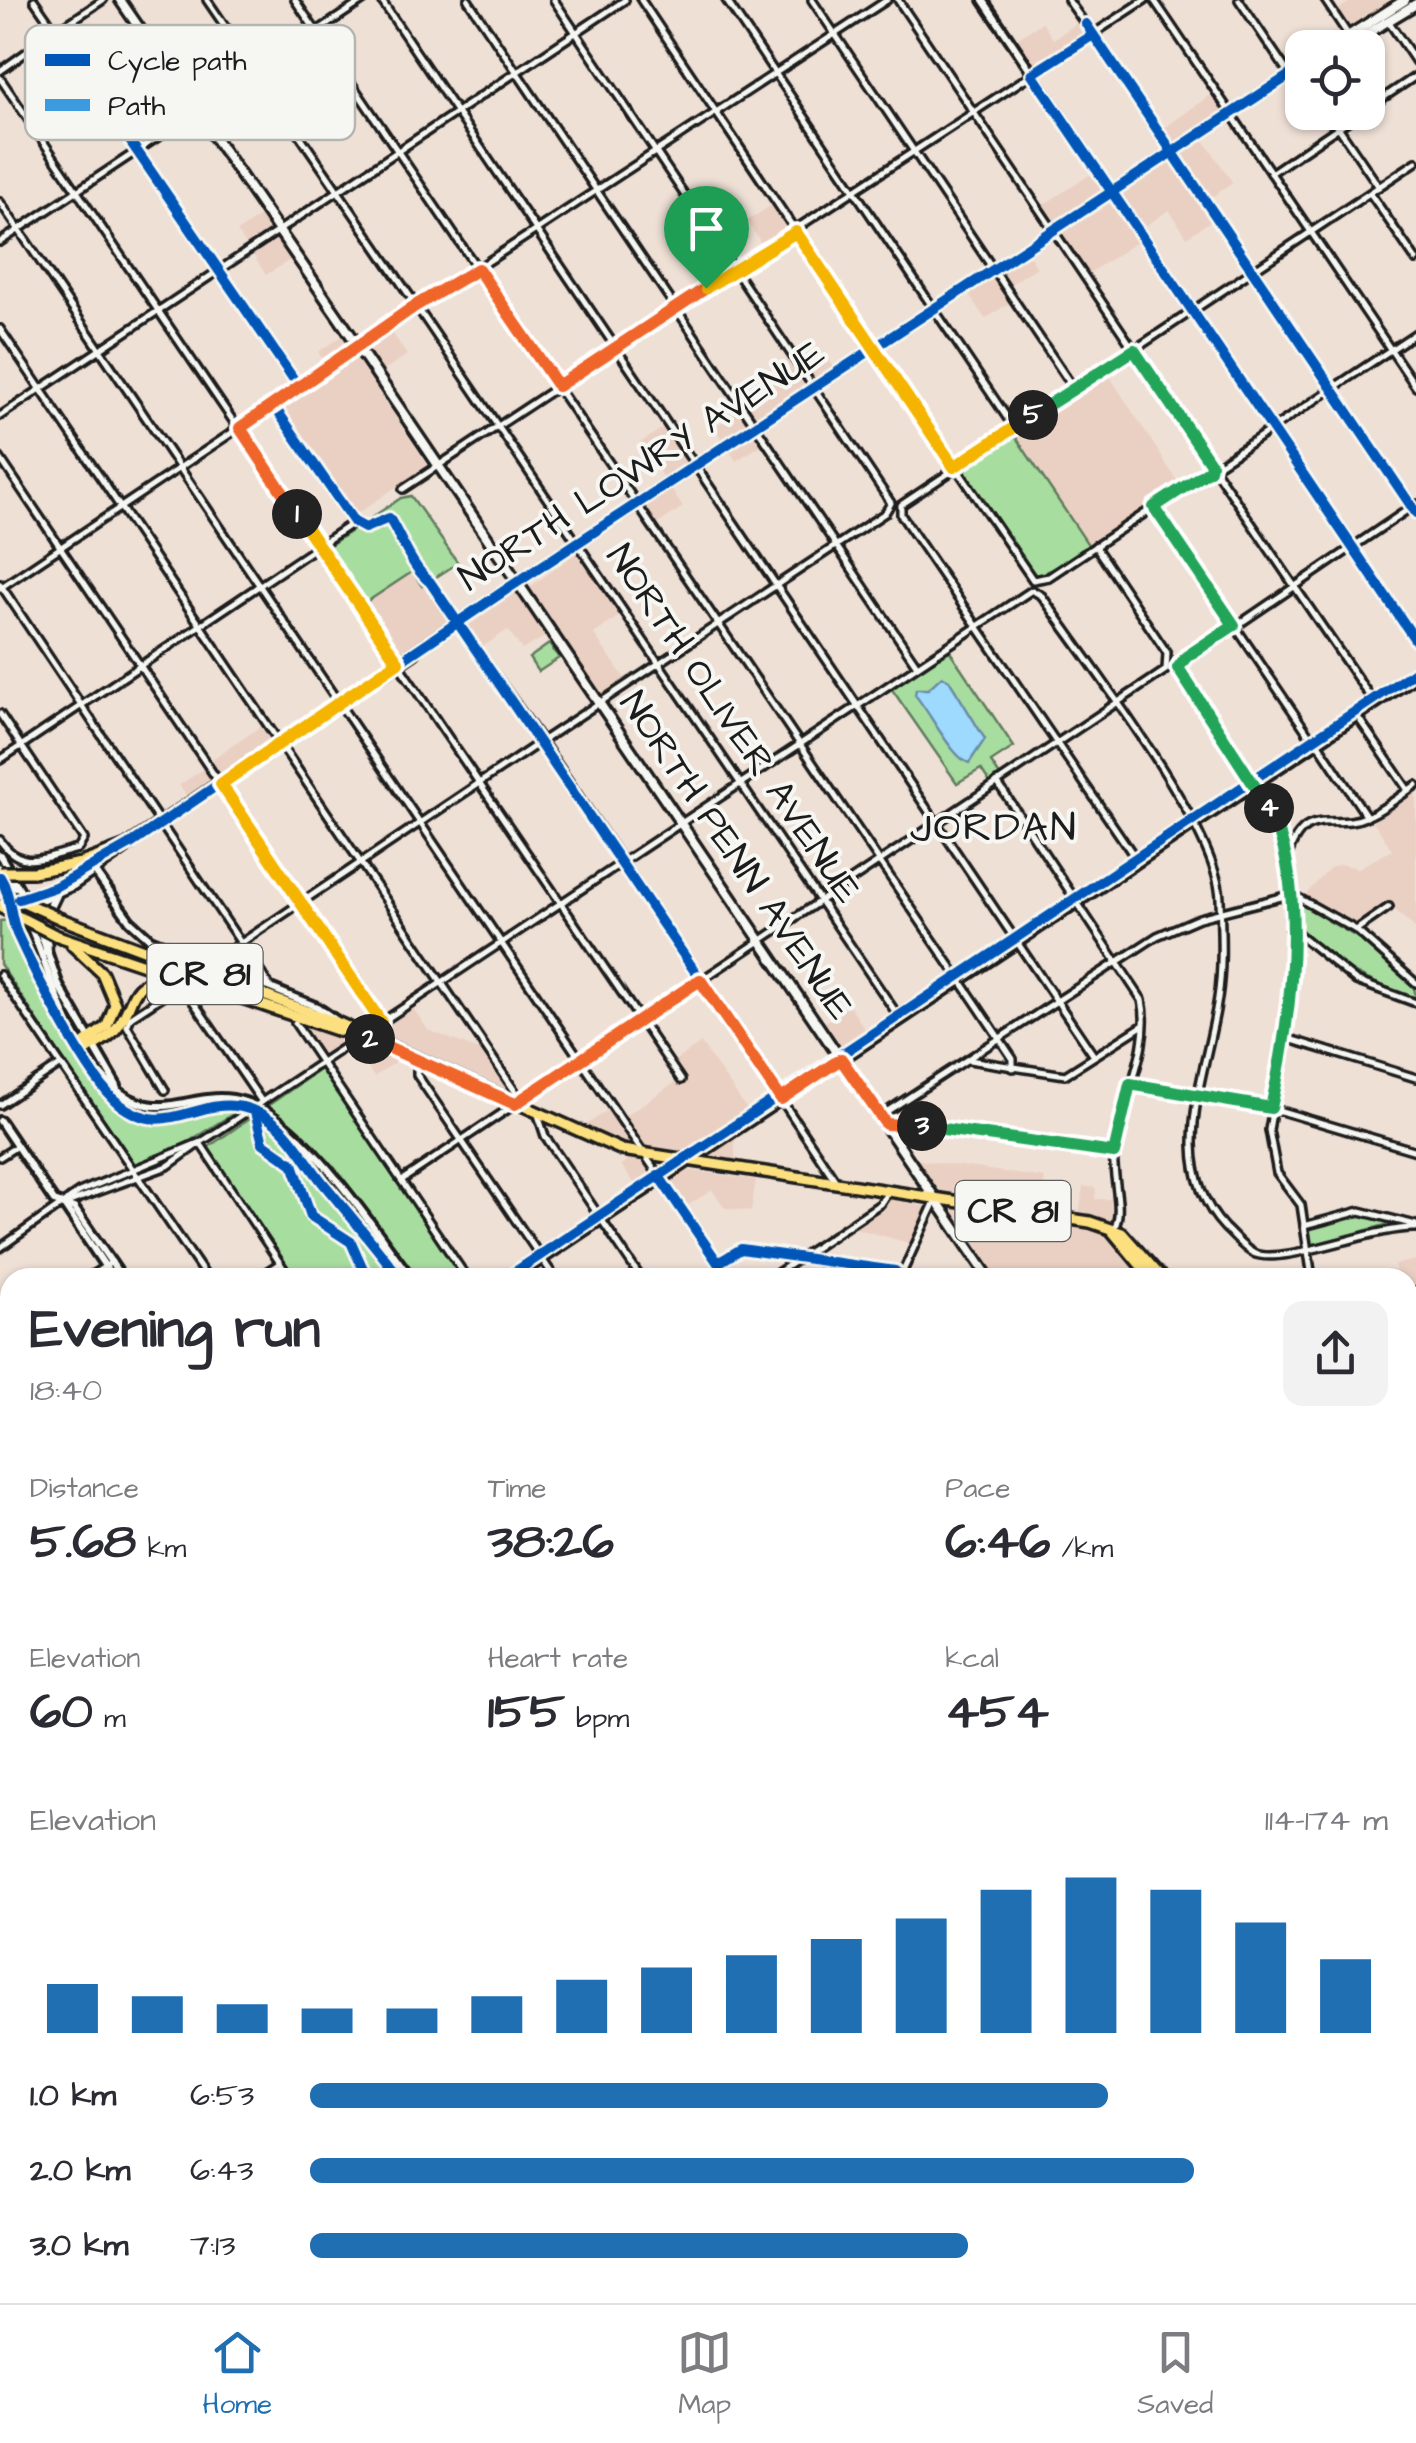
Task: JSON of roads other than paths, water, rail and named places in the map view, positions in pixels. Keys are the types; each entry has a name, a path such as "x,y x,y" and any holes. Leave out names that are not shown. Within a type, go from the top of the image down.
{"main road":[{"name":"NORTH PENN AVENUE","path":"120,0 138,25"},
{"path":"1358,30 1405,0"},
{"path":"1375,30 1416,4"},
{"name":"NORTH LOWRY AVENUE","path":"24,902 129,844 221,784 518,582 1285,77"},
{"name":"NORTH PENN AVENUE","path":"217,140 982,1268"},
{"name":"NORTH LOWRY AVENUE","path":"24,902 59,893 95,872 129,844"},
{"path":"0,869 33,872 81,863 129,844"},
{"name":"CR 81","path":"2,893 345,1027 612,1147 685,1163 1090,1222 1122,1233 1153,1268"},
{"path":"47,952 47,908 59,893"},
{"name":"CR 81","path":"0,909 58,937 339,1031 345,1027"},
{"path":"58,937 88,958 113,992 112,1020 88,1045"},
{"path":"88,1045 115,1030 129,998 147,983 194,980"},
{"name":"CR 81","path":"1112,1231 1143,1268"}],"street":[{"path":"34,0 51,25"},
{"path":"66,25 102,0"},
{"name":"NORTH OLIVER AVENUE","path":"208,0 225,25"},
{"path":"295,0 313,25"},
{"path":"326,25 364,0"},
{"path":"381,0 1094,1056"},
{"path":"468,0 916,664"},
{"path":"208,965 891,505 554,0"},
{"path":"0,416 626,0"},
{"path":"641,0 954,467 1036,580 1094,546 1416,333"},
{"path":"726,0 1014,428"},
{"path":"812,0 1074,389"},
{"path":"272,990 1,586 887,0"},
{"path":"898,0 1374,704"},
{"path":"983,0 1416,641"},
{"path":"1068,0 1415,508 1352,546 1179,665 1256,783 1272,813 1287,858 1293,988 1271,1108 1272,1158 1281,1180 1301,1205 1310,1268"},
{"path":"403,489 1145,0"},
{"path":"1154,0 1416,387"},
{"path":"1240,0 1285,68"},
{"path":"1325,0 1344,30"},
{"path":"1389,22 1416,62"},
{"path":"25,55 0,74 25,111"},
{"path":"1385,97 1416,76"},
{"path":"355,88 960,980 1012,1059 1013,1068"},
{"path":"1270,172 1335,130"},
{"path":"1339,130 1379,187"},
{"path":"44,140 681,1080"},
{"path":"130,140 299,387"},
{"path":"0,242 154,140"},
{"name":"NORTH OLIVER AVENUE","path":"304,140 901,1020"},
{"path":"1138,862 900,507 954,467 1416,162"},
{"path":"1370,192 1416,260"},
{"path":"0,202 722,1268"},
{"path":"0,329 518,1102"},
{"path":"0,760 354,522 273,404"},
{"path":"0,458 381,1022"},
{"path":"1154,507 1367,817"},
{"path":"402,1180 1115,704 1170,663 1168,653 1094,546"},
{"path":"430,582 838,1185"},
{"path":"0,1248 94,1185 135,1174 200,1143 798,742 1034,590 1196,823 1215,865 1221,912 1219,992 1191,1161 1196,1183 1211,1211 1253,1253 1271,1257 1389,1228 1416,1227"},
{"path":"529,1268 1416,676"},
{"path":"0,714 82,835 84,844 78,849 25,861 14,858 0,840"},
{"path":"1357,716 1408,790"},
{"path":"997,782 1142,1000 1144,1024 1114,1153 1119,1216 1112,1231"},
{"path":"1287,858 1297,835 1310,824 1367,817 1416,784"},
{"path":"0,855 103,1077 124,1096 152,1108 221,1098 258,1104"},
{"path":"0,869 24,902 46,976 88,1045"},
{"path":"83,871 95,872 139,931 208,965 317,1008 345,1027"},
{"path":"883,1120 966,1059 1157,936 1221,912 1288,894 1356,930 1416,982"},
{"path":"0,909 24,902"},
{"path":"1356,930 1389,907"},
{"path":"1291,928 1356,981 1416,1003"},
{"path":"0,975 200,1268"},
{"path":"165,1090 127,1026 131,1017 177,987 186,992 258,1104 304,1143 403,1268"},
{"path":"295,1023 461,1268"},
{"path":"966,1059 1065,1076 1144,1024"},
{"path":"1286,1038 1416,1078"},
{"path":"418,1060 416,1075 549,1268"},
{"path":"0,1105 60,1065"},
{"path":"1130,1084 1271,1108 1416,1151"},
{"path":"538,1114 545,1136 634,1268"},
{"path":"0,1120 54,1200 64,1204 113,1268"},
{"path":"883,1120 1114,1153"},
{"path":"200,1143 284,1268"},
{"path":"0,1157 17,1146"},
{"path":"784,1268 880,1204 888,1192"},
{"path":"905,1268 936,1199"},
{"path":"1304,1226 1360,1211 1416,1227"},
{"path":"718,1262 741,1249 876,1268"},
{"path":"823,1268 824,1260"},
{"path":"272,1268 280,1262"},
{"path":"103,1268 109,1264"},
{"path":"109,1264 110,1268"}],"water":[{"path":"942,676 949,680 985,739 969,763 949,744 915,695 916,689 928,689"}],"district":[{"name":"JORDAN","path":"994,828"}]}
